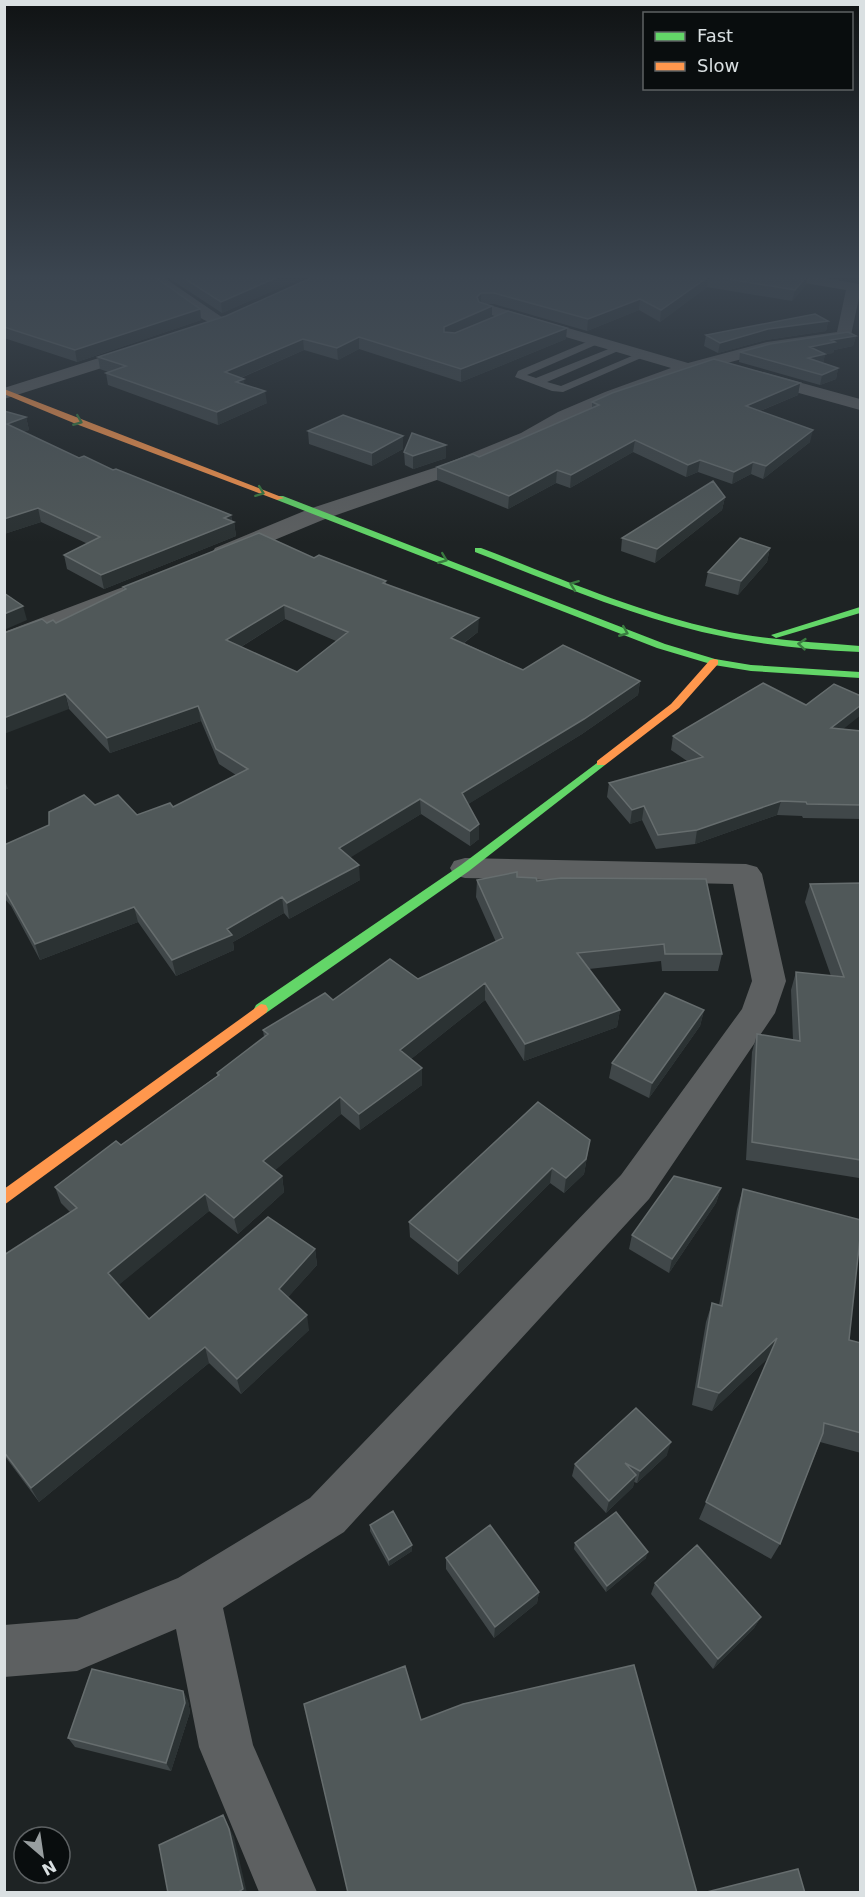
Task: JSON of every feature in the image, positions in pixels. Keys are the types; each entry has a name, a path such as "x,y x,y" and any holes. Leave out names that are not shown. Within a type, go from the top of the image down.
{"main road":[{"path":"22,374 62,391"},
{"path":"6,393 321,504 423,552 661,646 714,662 751,668 861,675"},
{"path":"348,503 369,511"},
{"path":"468,547 625,605 702,629 759,640 861,649"},
{"path":"759,640 861,610"},
{"path":"4,1198 287,990 465,868 675,706 714,662"}],"street":[{"path":"6,393 92,366"},
{"path":"680,366 688,368"},
{"path":"200,562 321,504 348,503 447,470 528,437 565,416 611,396 697,366"},
{"path":"722,366 861,405"},
{"path":"4,641 146,585"},
{"path":"4,1651 77,1645 195,1596 327,1515 635,1187 758,1013 768,981 746,874 465,868"},
{"path":"195,1596 226,1747 288,1893"}],"lane":[{"path":"541,366 520,375 563,389 619,366"},
{"path":"536,382 577,366"}],"building":[{"path":"126,366 240,366 225,372 244,379 236,382 265,391 217,412 106,373"},
{"path":"450,366 470,366 461,369"},
{"path":"694,366 737,366 800,383 746,406 813,430 766,466 753,462 734,472 700,460 688,465 635,440 571,475 557,470 509,496 437,467 473,454 479,457 599,405 592,402"},
{"path":"788,366 831,366 838,368 822,375"},
{"path":"4,411 26,417 7,424 79,458 84,456 113,470 116,469 231,515 224,518 234,522 101,575 64,555 100,537 38,508 4,519"},
{"path":"343,415 403,436 372,453 308,431"},
{"path":"412,433 446,445 413,456 404,452"},
{"path":"713,481 725,497 657,549 622,538"},
{"path":"259,533 314,558 319,555 386,581 383,583 479,618 451,638 523,670 563,645 640,681 584,719 462,793 479,824 470,831 420,799 339,848 359,865 287,903 282,897 227,929 232,935 172,960 134,907 35,944 4,889 4,845 49,825 49,812 84,795 95,805 118,795 137,815 170,803 173,807 248,769 216,749 198,706 107,738 65,694 4,718 4,633 42,619 47,623 53,620 56,623 126,589 123,587","holes":["284,605 348,632 297,672 226,640"]},
{"path":"740,538 770,548 741,581 708,572"},
{"path":"4,593 23,606 4,614"},
{"path":"763,683 806,705 834,684 861,696 861,705 831,728 861,731 861,805 781,801 697,830 658,835 644,806 632,810 609,783 703,757 673,736"},
{"path":"517,872 517,877 536,878 537,881 561,878 706,879 722,954 665,954 664,944 577,953 620,1010 525,1044 485,983 400,1050 422,1068 359,1114 340,1097 263,1161 282,1176 234,1218 205,1194 108,1273 149,1319 268,1217 315,1249 279,1289 307,1315 237,1379 205,1347 31,1488 4,1452 4,1255 77,1208 55,1187 116,1141 121,1145 219,1075 217,1073 268,1034 263,1030 325,993 333,1000 390,959 418,979 503,938 477,880"},
{"path":"861,883 861,1160 752,1142 757,1034 800,1041 796,972 844,977 810,884"},
{"path":"665,993 704,1010 652,1083 612,1063"},
{"path":"538,1102 590,1140 586,1159 566,1178 552,1168 458,1261 409,1222"},
{"path":"674,1176 721,1188 672,1259 632,1235"},
{"path":"743,1189 861,1220 849,1340 861,1343 861,1433 824,1423 823,1433 780,1544 706,1502 777,1338 719,1393 698,1387 712,1303 722,1306"},
{"path":"636,1408 671,1442 640,1471 625,1463 636,1475 609,1501 575,1464"},
{"path":"393,1511 412,1545 389,1560 370,1525"},
{"path":"616,1512 648,1552 607,1586 575,1543"},
{"path":"490,1525 539,1592 495,1627 446,1558"},
{"path":"697,1545 761,1617 718,1659 655,1583"},
{"path":"634,1665 697,1893 348,1893 304,1704 405,1666 421,1720 463,1704"},
{"path":"92,1669 183,1691 185,1703 166,1763 68,1738"},
{"path":"223,1815 229,1829 243,1889 237,1893 168,1893 159,1845"},
{"path":"798,1869 805,1893 703,1893"}],"traffic: fast":[{"path":"280,498 661,646 714,662 751,668 860,675"},
{"path":"478,550 617,603 702,629 760,640 860,649"},
{"path":"776,635 860,610"},
{"path":"261,1009 465,868 601,763"}],"traffic: slow":[{"path":"4,391 280,498"},
{"path":"601,763 675,706 714,662"},
{"path":"4,1198 261,1009"}]}
